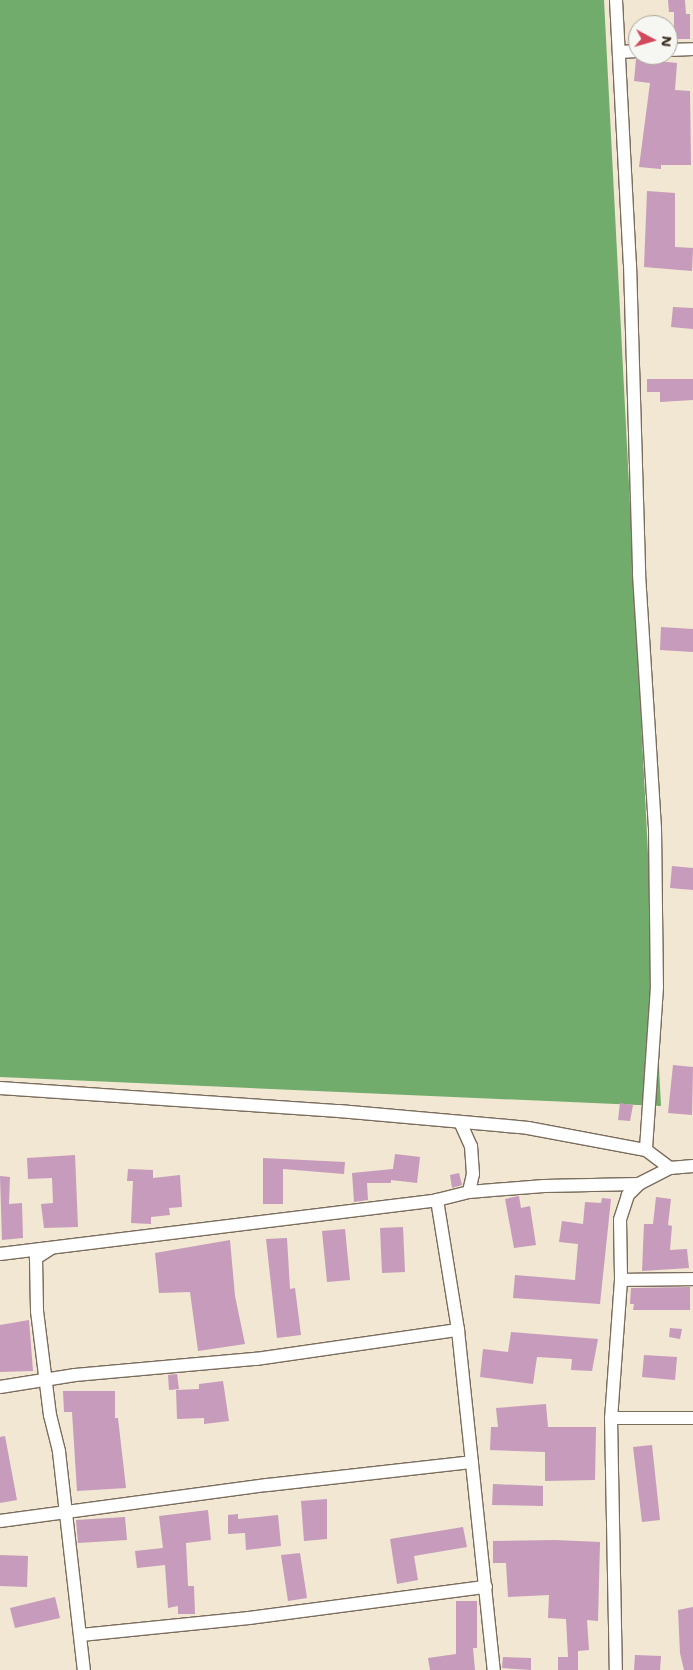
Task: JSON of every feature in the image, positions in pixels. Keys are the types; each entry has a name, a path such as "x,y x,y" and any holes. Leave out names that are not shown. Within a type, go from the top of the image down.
{"street":[{"path":"616,0 630,264 639,574 655,828 657,987 646,1150"},
{"path":"678,50 693,49"},
{"path":"619,52 628,52"},
{"path":"0,1088 339,1111 461,1124 528,1128 646,1150 670,1168"},
{"path":"461,1124 471,1146 473,1174 470,1192"},
{"path":"616,1670 611,1418 621,1280 620,1220 628,1195 639,1184 670,1168 693,1166"},
{"path":"0,1254 437,1200 470,1192 544,1186 639,1184"},
{"path":"437,1200 458,1330 494,1670"},
{"path":"52,1248 36,1258 34,1274 45,1380 59,1452 64,1510 84,1670"},
{"path":"621,1280 693,1280"},
{"path":"0,1387 45,1380 256,1359 458,1330"},
{"path":"611,1418 693,1418"},
{"path":"0,1521 64,1510 472,1462"},
{"path":"80,1635 249,1618 486,1587"}],"green space":[{"path":"0,0 604,0 661,1106 0,1077"}],"building":[{"path":"668,0 685,0 686,14 690,14 690,39 678,39 678,15 674,15 674,12 669,12"},
{"path":"635,65 677,65 675,90 690,91 691,165 661,165 661,169 639,167 650,83 634,81"},
{"path":"647,191 675,193 675,247 693,248 692,271 644,267"},
{"path":"673,307 693,308 693,329 671,327"},
{"path":"647,379 693,379 693,400 660,402 660,392 647,392"},
{"path":"661,627 693,629 693,652 660,650"},
{"path":"672,866 693,868 693,890 670,888"},
{"path":"673,1065 693,1067 692,1115 668,1113"},
{"path":"620,1103 633,1105 630,1121 618,1120"},
{"path":"395,1154 420,1157 417,1183 391,1180 391,1183 367,1183 368,1200 354,1202 352,1173 393,1169"},
{"path":"75,1155 78,1227 44,1228 41,1204 53,1203 52,1178 28,1179 27,1158"},
{"path":"263,1158 345,1162 344,1174 283,1169 283,1204 263,1204"},
{"path":"128,1169 153,1170 153,1178 180,1175 182,1207 169,1208 170,1215 151,1217 151,1224 131,1223 133,1181 127,1181"},
{"path":"459,1173 462,1185 452,1188 450,1175"},
{"path":"0,1176 10,1177 9,1204 22,1203 23,1238 2,1240"},
{"path":"519,1196 521,1208 530,1206 536,1245 514,1248 505,1199"},
{"path":"656,1197 671,1199 668,1225 672,1226 670,1250 687,1249 689,1268 642,1271 644,1224 653,1224"},
{"path":"602,1198 611,1199 600,1304 513,1298 515,1275 575,1280 578,1244 559,1242 562,1221 583,1224 585,1202 601,1203"},
{"path":"403,1227 405,1272 382,1273 380,1228"},
{"path":"345,1229 350,1280 327,1282 322,1231"},
{"path":"287,1238 290,1289 295,1288 301,1335 277,1338 266,1239"},
{"path":"230,1240 235,1296 245,1344 198,1351 190,1292 159,1293 155,1253"},
{"path":"690,1287 690,1310 633,1310 634,1304 630,1304 631,1288"},
{"path":"29,1320 33,1371 0,1372 0,1325"},
{"path":"670,1328 682,1329 680,1339 669,1337"},
{"path":"511,1332 598,1339 592,1371 571,1370 572,1359 537,1357 533,1384 480,1377 483,1349 508,1352"},
{"path":"644,1355 677,1357 675,1380 642,1377"},
{"path":"177,1374 179,1389 169,1390 168,1375"},
{"path":"223,1381 229,1421 204,1424 204,1418 177,1419 176,1390 199,1389 199,1384"},
{"path":"63,1391 115,1391 115,1418 118,1418 126,1488 77,1491 72,1412 64,1412"},
{"path":"546,1404 548,1427 596,1427 595,1480 545,1481 545,1452 490,1450 491,1427 498,1427 496,1408"},
{"path":"5,1436 17,1500 0,1503 0,1437"},
{"path":"652,1445 660,1520 642,1522 633,1447"},
{"path":"493,1484 543,1486 543,1506 492,1505"},
{"path":"327,1499 327,1539 304,1541 301,1501"},
{"path":"208,1510 211,1540 186,1543 188,1586 194,1586 195,1614 178,1614 178,1606 168,1608 165,1565 137,1568 135,1551 163,1548 159,1516"},
{"path":"238,1514 238,1519 278,1515 281,1546 246,1550 245,1533 228,1534 228,1515"},
{"path":"125,1517 127,1540 78,1543 76,1520"},
{"path":"463,1527 467,1547 414,1556 418,1580 397,1584 390,1539"},
{"path":"555,1540 600,1542 598,1621 587,1620 589,1650 578,1651 578,1670 558,1670 558,1657 568,1657 566,1619 548,1618 549,1595 508,1597 506,1563 493,1563 493,1541"},
{"path":"300,1553 307,1598 288,1601 281,1555"},
{"path":"0,1555 28,1556 27,1587 0,1586"},
{"path":"55,1597 60,1618 15,1628 10,1608"},
{"path":"456,1601 477,1601 477,1648 473,1648 475,1670 430,1670 428,1658 456,1654"},
{"path":"693,1607 693,1670 684,1670 680,1653 678,1610"},
{"path":"635,1655 661,1656 660,1670 634,1670"},
{"path":"503,1657 531,1658 531,1670 502,1668"}]}
